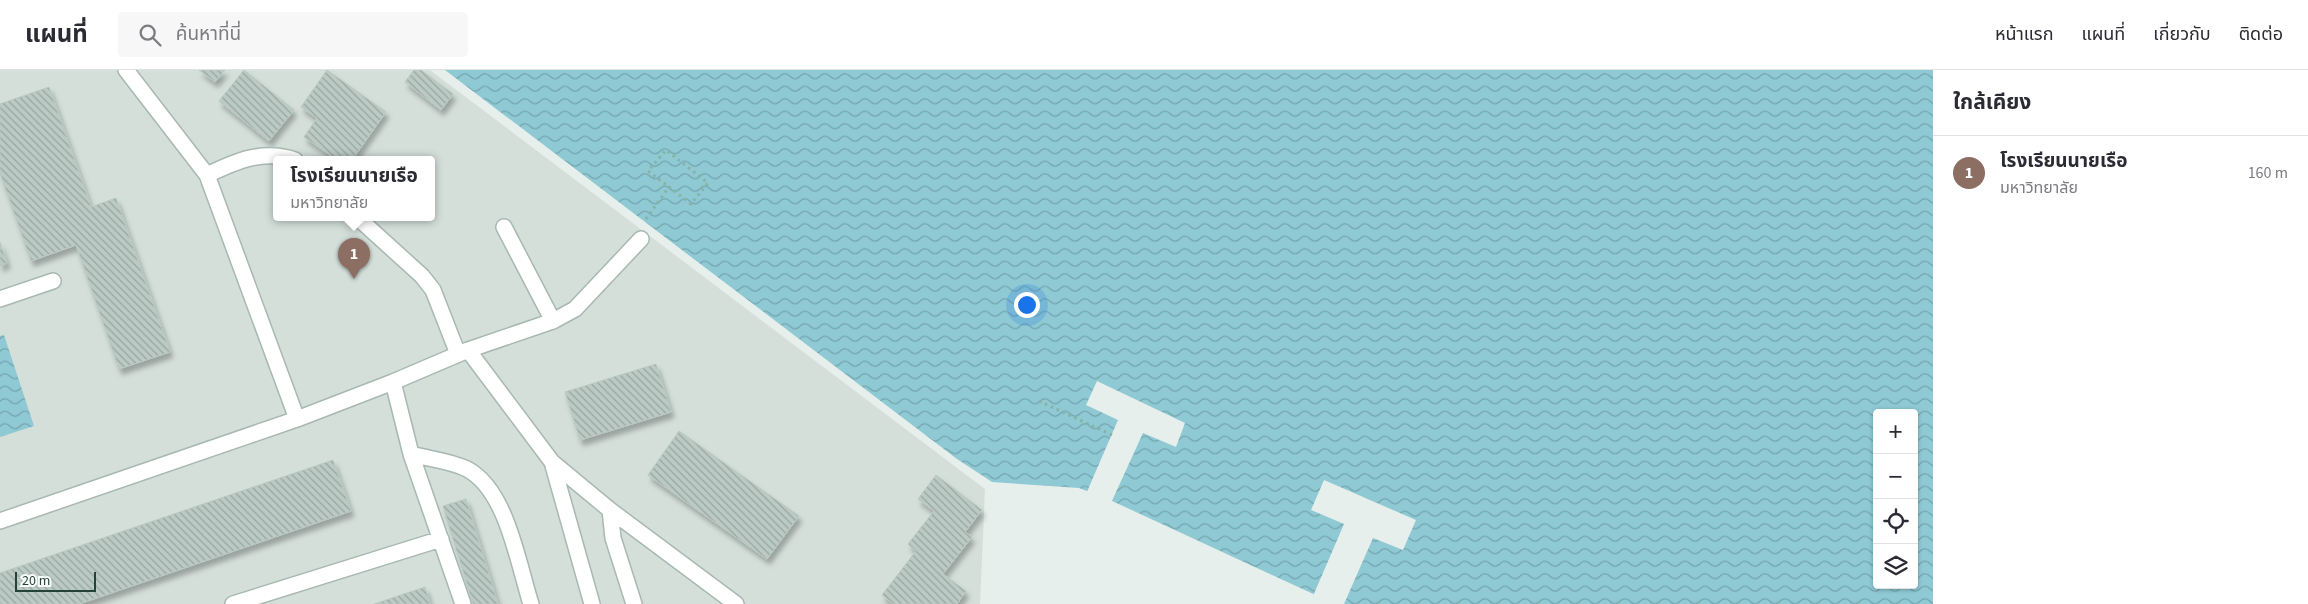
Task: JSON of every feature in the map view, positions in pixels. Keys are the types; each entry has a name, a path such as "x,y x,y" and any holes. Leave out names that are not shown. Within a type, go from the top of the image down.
{"lane":[{"path":"126,70 207,175 297,419"},
{"path":"207,175 242,159 258,156 273,158"},
{"path":"361,221 422,276 433,290 463,352 552,462 729,603"},
{"path":"504,228 553,321"},
{"path":"0,521 297,419 393,382 463,352 553,321 575,309 641,239"},
{"path":"0,299 53,281"},
{"path":"393,382 411,454 463,604"},
{"path":"411,454 466,469 482,481 501,509 531,604"},
{"path":"552,462 592,604"},
{"path":"610,510 613,538 634,604"},
{"path":"233,604 441,539"}],"path":[{"path":"666,150 708,183 691,204 669,187 648,171 666,150"},
{"path":"644,222 669,187"},
{"path":"1039,401 1112,435"}],"shaded area":[{"path":"0,70 430,70 985,489 980,604 0,604"}],"water":[{"path":"445,70 1933,70 1933,604 1335,604 1110,500 1079,488 992,482 957,459"},
{"path":"4,335 34,426 0,437 0,336"}],"pier":[{"path":"1097,381 1185,423 1176,447 1143,433 1111,503 1086,494 1118,420 1086,405"},
{"path":"1324,480 1416,520 1403,550 1373,538 1344,604 1329,604 1313,596 1344,524 1311,510"}],"building":[{"path":"199,70 225,70 215,82"},
{"path":"244,70 294,110 269,141 219,101"},
{"path":"327,70 386,112 355,156 331,156 304,137 317,118 301,107"},
{"path":"414,70 421,70 453,94 441,110 405,82"},
{"path":"49,87 91,207 116,198 170,352 119,369 76,245 31,261 0,173 0,104"},
{"path":"0,242 7,263 0,266"},
{"path":"656,364 671,412 580,440 565,392"},
{"path":"679,431 799,516 767,559 648,475"},
{"path":"333,460 351,511 79,604 0,604 0,573"},
{"path":"936,475 982,510 965,532 972,537 943,574 966,591 957,604 893,604 882,595 916,551 908,544 934,511 918,499"},
{"path":"466,499 498,604 473,604 443,506"},
{"path":"425,587 430,604 374,604"}],"place":[{"name":"โรงเรียนนายเรือ","path":"354,279"}]}
